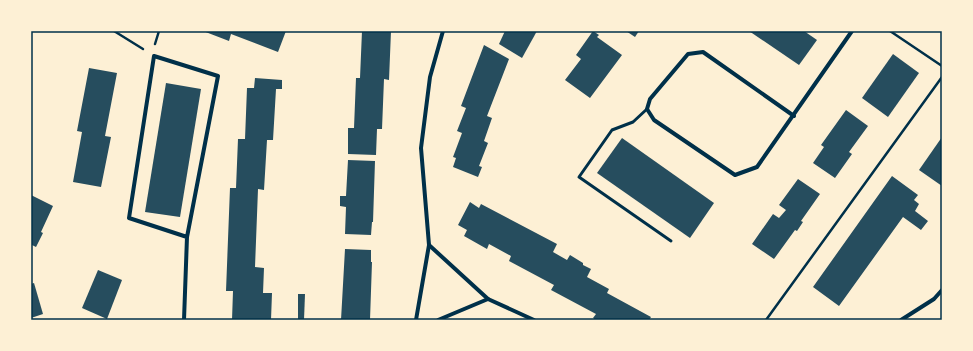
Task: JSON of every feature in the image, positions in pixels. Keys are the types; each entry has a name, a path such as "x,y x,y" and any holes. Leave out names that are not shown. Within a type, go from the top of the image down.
{"street":[{"path":"416,320 429,245 421,148 430,77 443,31"},
{"path":"794,116 703,52 688,54 650,99 647,110 654,120 735,175 757,167 794,116 852,31"},
{"path":"184,320 187,237 218,76 154,56 129,218 187,237"},
{"path":"429,245 488,299 534,320"},
{"path":"901,320 934,299 942,290"},
{"path":"438,320 488,299"}],"lane":[{"path":"647,110 633,122 612,130 579,177 672,241"}],"path":[{"path":"114,31 154,56 155,42 159,31"},
{"path":"890,31 942,66"},
{"path":"766,320 942,77"}],"building":[{"path":"203,31 286,31 278,52 231,34 229,41"},
{"path":"362,31 391,31 389,80 384,79 382,129 377,129 376,155 348,154 348,128 354,128 356,78 360,78"},
{"path":"505,31 537,31 522,58 499,44"},
{"path":"593,31 599,35 597,37 622,55 590,98 565,80 581,59 576,55"},
{"path":"626,31 639,31 635,37"},
{"path":"749,31 804,31 817,40 799,65"},
{"path":"484,45 509,59 487,116 492,118 484,141 488,143 479,166 482,167 478,177 453,167 456,158 453,157 462,133 457,131 466,108 461,106"},
{"path":"893,54 919,73 888,117 862,98"},
{"path":"89,68 117,73 105,136 111,137 101,187 73,182 82,132 77,131"},
{"path":"255,78 282,80 282,89 276,89 273,140 267,140 264,190 258,189 255,267 264,268 263,293 272,293 271,320 232,320 233,291 226,291 230,188 236,188 238,139 245,139 247,88 254,88"},
{"path":"166,83 201,89 180,217 145,212"},
{"path":"846,110 868,126 849,152 852,154 835,178 813,163 824,147 821,145"},
{"path":"942,137 942,186 919,170"},
{"path":"622,138 714,203 690,238 597,173"},
{"path":"348,160 375,161 373,222 371,235 345,234 346,207 340,206 340,196 346,196"},
{"path":"892,176 918,195 914,200 919,204 915,211 928,221 921,230 903,217 839,306 813,287"},
{"path":"798,179 820,194 801,221 803,222 797,231 795,230 774,259 752,244 773,214 779,218 786,210 779,205"},
{"path":"31,195 53,206 36,247 32,245 31,248"},
{"path":"470,202 479,208 481,204 557,244 553,252 567,260 570,255 583,263 583,265 591,269 587,277 609,289 607,293 651,317 649,320 596,320 593,318 596,314 551,290 554,285 509,261 511,256 489,244 487,249 464,236 467,230 458,225"},
{"path":"345,249 371,250 370,320 341,320"},
{"path":"98,270 122,280 107,319 82,308"},
{"path":"34,283 43,314 31,318 31,284"},
{"path":"298,294 305,294 304,320 298,320"}]}
